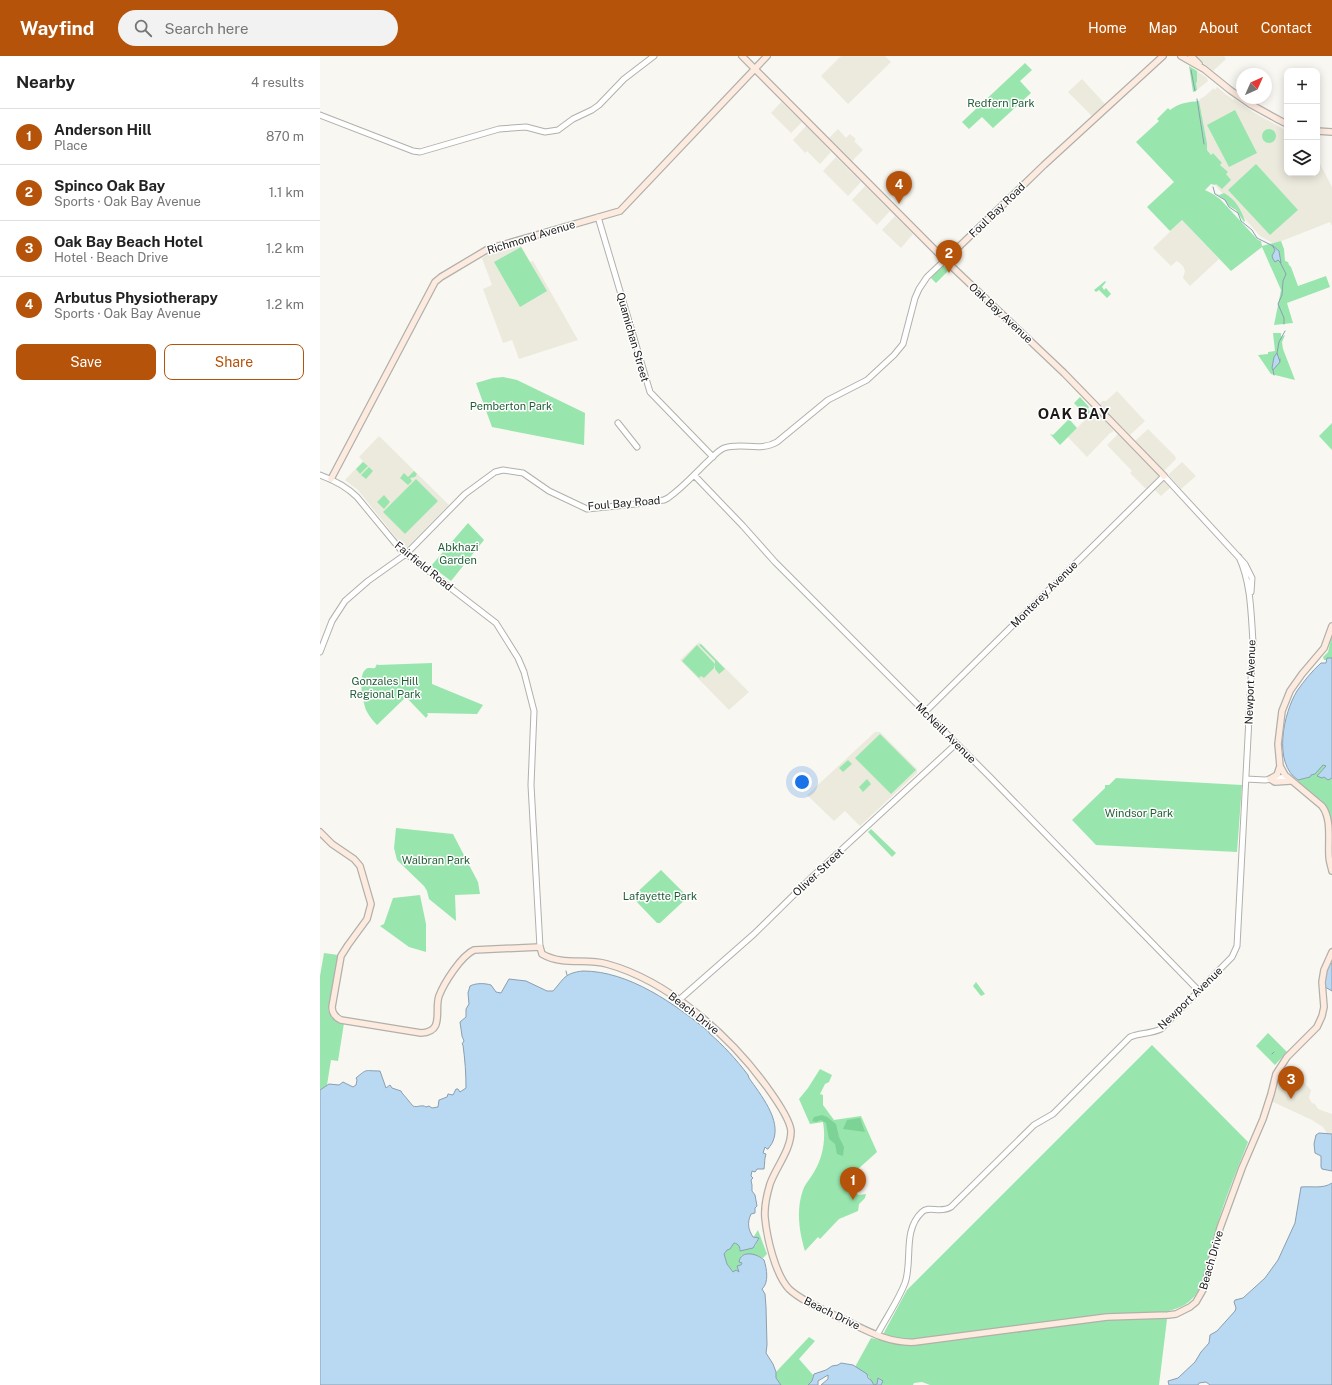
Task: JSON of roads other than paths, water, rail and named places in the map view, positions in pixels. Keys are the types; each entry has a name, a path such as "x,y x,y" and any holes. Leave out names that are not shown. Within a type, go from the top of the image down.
{"main road":[{"name":"Oak Bay Avenue","path":"742,56 945,260 1064,373 1164,476"},
{"name":"Richmond Avenue","path":"331,479 435,282 488,249 620,211 767,56"},
{"name":"Foul Bay Road","path":"945,260 1044,165 1163,56"},
{"path":"1181,56 1204,69"},
{"path":"1191,56 1204,69 1230,90 1250,104 1284,123"},
{"path":"1320,132 1332,132"},
{"path":"1332,626 1324,648 1298,679 1286,699 1282,711 1278,737 1280,766 1288,779 1322,806 1326,812 1328,821 1329,855 1332,871"},
{"path":"1280,766 1277,774 1270,779 1275,782 1288,779"},
{"path":"322,834 354,859 360,866 370,904 367,919 341,956 332,1007 334,1014 339,1019 421,1033 428,1031 434,1027 437,1021 439,996 447,979 469,953 478,950 540,947"},
{"name":"Beach Drive","path":"540,947 542,954 550,958 562,961 595,962 617,968 649,982 678,1000 720,1032 768,1087 789,1123 791,1131 789,1146 770,1184 765,1209 765,1218 774,1262 780,1276 789,1288 804,1300 877,1335 896,1342 915,1342 1107,1317 1168,1315 1182,1312 1196,1302 1204,1288 1220,1228 1239,1175 1263,1119 1276,1074 1287,1057 1317,1027 1322,1016 1324,1007 1322,982 1324,970 1332,952"}],"street":[{"path":"320,115 420,152 499,129 526,127 545,132 553,132 596,107 624,79 654,56"},
{"name":"Quamichan Street","path":"598,217 650,392 713,457"},
{"name":"Foul Bay Road","path":"320,652 332,621 345,601 368,580 406,554 470,489 495,472 503,470 523,473 549,491 587,509 664,500 672,495 721,450 744,446 759,448 773,445 828,400 860,384 894,355 903,344 915,298 919,289 927,277 945,260"},
{"path":"618,424 637,447"},
{"name":"Fairfield Road","path":"320,475 331,479 353,493 397,546 496,623 521,665 528,684 534,712 531,785 540,947"},
{"name":"McNeill Avenue","path":"694,475 775,562 925,712 1199,991"},
{"name":"Oak Bay Avenue","path":"1164,476 1246,564 1252,578 1250,600"},
{"name":"Monterey Avenue","path":"925,712 1164,476"},
{"name":"Newport Avenue","path":"877,1335 905,1282 908,1268 909,1242 915,1223 922,1212 927,1210 940,1211 951,1207 1034,1125 1053,1114 1130,1037 1139,1034 1152,1033 1160,1029 1232,958 1237,946 1252,651 1250,600 1247,580 1240,557"},
{"name":"Oliver Street","path":"678,1000 754,934 813,876 956,744"},
{"path":"1246,779 1270,779"}],"water":[{"path":"1272,245 1279,251 1281,263 1278,260 1275,262 1273,259 1272,256 1275,250"},
{"path":"1277,353 1280,362 1273,370 1274,357"},
{"path":"1327,658 1332,658 1332,778 1328,780 1324,777 1322,778 1317,776 1326,766 1323,765 1310,777 1298,780 1290,772 1285,762 1283,750 1283,737 1288,711 1297,691 1308,676 1321,663 1326,663"},
{"path":"1332,963 1332,991 1325,987 1326,972 1329,964"},
{"path":"583,971 600,972 617,977 634,983 666,1000 709,1032 724,1047 748,1075 764,1099 775,1125 775,1133 772,1144 768,1149 765,1147 763,1153 766,1154 764,1169 757,1169 755,1172 752,1171 751,1176 753,1178 751,1180 752,1191 755,1195 757,1206 755,1208 755,1213 751,1214 749,1226 753,1237 759,1238 753,1248 740,1251 739,1246 734,1243 724,1254 727,1264 733,1272 736,1270 739,1272 737,1266 741,1265 742,1263 739,1262 743,1255 750,1254 758,1256 764,1260 767,1272 766,1283 762,1289 765,1294 766,1307 766,1353 773,1364 776,1372 776,1378 781,1385 320,1385 320,1090 329,1084 339,1085 343,1082 353,1087 356,1085 356,1078 365,1071 380,1071 386,1088 390,1085 392,1088 401,1091 413,1106 429,1106 432,1108 438,1107 439,1100 447,1097 448,1094 453,1095 456,1089 460,1092 466,1088 465,1061 462,1044 464,1041 460,1022 466,1017 466,1009 469,1004 468,993 470,986 477,984 488,984 491,985 496,992 501,993 509,979 526,981 547,991 553,991 568,975"},
{"path":"1319,1133 1332,1134 1332,1171 1322,1169 1321,1156 1315,1153 1314,1144 1316,1135"},
{"path":"1332,1183 1332,1385 1210,1385 1206,1382 1199,1383 1198,1385 1169,1385 1168,1381 1178,1378 1195,1362 1209,1343 1210,1335 1217,1331 1235,1311 1235,1300 1243,1298 1265,1278 1278,1260 1295,1223 1301,1187 1321,1187"},
{"path":"841,1363 853,1365 867,1374 868,1378 874,1385 821,1385 828,1379 828,1375 818,1381 818,1385 808,1385 812,1381 814,1374"},
{"path":"878,1378 883,1381 881,1385 874,1385 877,1384"}],"waterway":[{"path":"1191,70 1195,91"},
{"path":"1197,99 1204,144"},
{"path":"1213,187 1215,194 1225,200 1229,207 1238,213 1241,221 1252,230 1257,238 1273,246"},
{"path":"1280,262 1286,274 1283,281 1282,295 1278,304 1284,318 1284,324"},
{"path":"1277,353 1279,342 1285,331"},
{"path":"1273,370 1274,375"},
{"path":"566,971 567,975"}],"place":[{"name":"Arbutus Physiotherapy","path":"899,204"},
{"name":"Spinco Oak Bay","path":"949,273"},
{"name":"Oak Bay Beach Hotel","path":"1291,1099"},
{"name":"Anderson Hill","path":"853,1200"}],"district":[{"name":"OAK BAY","path":"1074,414"}],"park label":[{"name":"Redfern Park","path":"1001,103"},
{"name":"Pemberton Park","path":"511,406"},
{"name":"Abkhazi Garden","path":"458,553"},
{"name":"Gonzales Hill Regional Park","path":"385,687"},
{"name":"Windsor Park","path":"1139,813"},
{"name":"Walbran Park","path":"436,860"},
{"name":"Lafayette Park","path":"660,896"}]}
